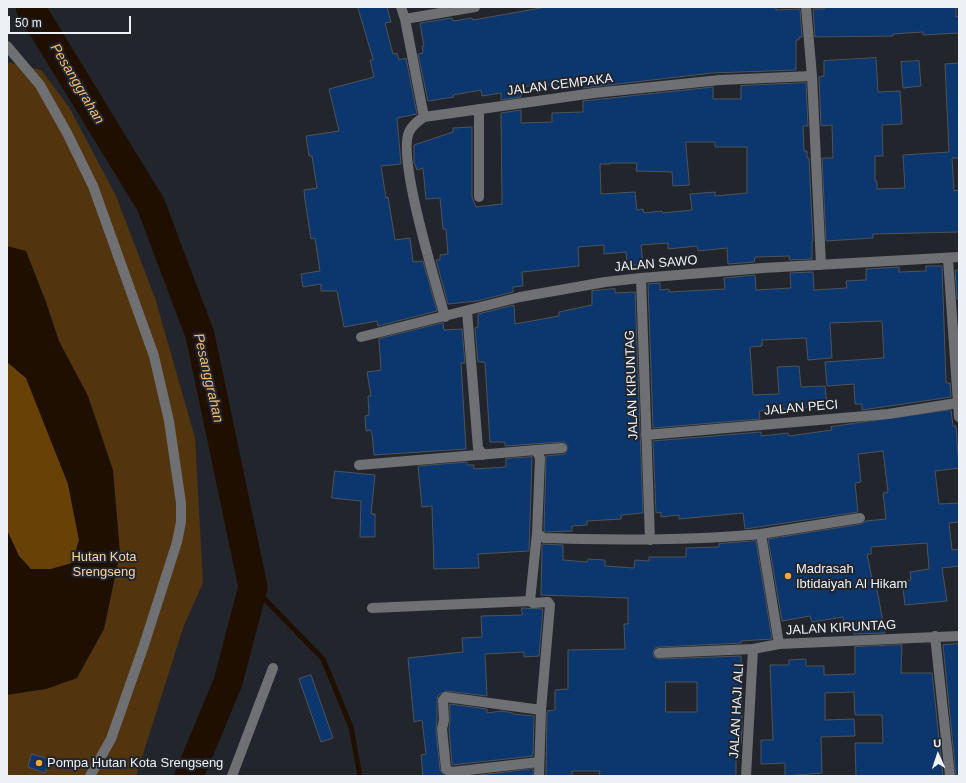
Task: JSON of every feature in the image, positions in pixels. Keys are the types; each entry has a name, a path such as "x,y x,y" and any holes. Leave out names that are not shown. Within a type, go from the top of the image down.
{"street":[{"path":"401,7 405,19 424,117 412,126 408,133 406,152 410,180 445,317"},
{"path":"405,19 475,7"},
{"path":"806,7 812,76 820,265"},
{"path":"7,46 40,85 67,133 93,186 154,356 169,421 181,503 181,522 176,548 144,645 111,739 90,776"},
{"name":"JALAN CEMPAKA","path":"424,117 594,93 712,81 812,76"},
{"path":"479,109 479,197"},
{"name":"JALAN SAWO","path":"362,337 546,291 641,278 820,265 959,258"},
{"path":"948,259 959,417"},
{"name":"JALAN KIRUNTAG","path":"641,278 650,540"},
{"path":"468,310 478,448 483,455"},
{"name":"JALAN PECI","path":"646,435 888,414 957,403"},
{"path":"359,464 562,448"},
{"path":"530,600 537,533 540,458 536,450"},
{"path":"537,533 544,538 650,540 706,539 761,534 860,518"},
{"name":"JALAN KIRUNTAG","path":"761,534 779,644 959,636"},
{"path":"372,608 530,600 533,603 548,602 550,605 541,710 539,776"},
{"path":"935,636 950,776"},
{"name":"JALAN HAJI ALI","path":"746,776 753,649 779,644"},
{"path":"659,653 753,649"},
{"path":"232,776 273,668"},
{"path":"539,762 451,772 446,769 442,729 444,720 443,700 446,697 541,710"}],"green space":[{"name":"Hutan Kota Srengseng","path":"7,62 41,70 69,107 116,196 155,298 195,438 203,583 184,625 136,776 7,776"}],"shaded area":[{"path":"7,246 26,251 46,302 59,341 88,396 113,470 120,553 104,629 77,678 46,689 7,695 7,530 19,556 31,569 51,569 72,563 79,540 68,484 26,378 7,362"},
{"path":"7,362 26,378 68,484 79,540 72,563 51,569 31,569 19,556 7,530"}],"building":[{"path":"358,7 387,7 391,22 385,23 393,54 397,53 399,60 406,58 417,114 397,118 401,164 381,166 395,240 410,238 413,262 423,261 437,311 378,326 377,321 344,327 337,291 321,291 321,284 303,287 301,274 320,271 315,238 311,239 305,200 304,190 317,188 312,156 309,156 306,136 339,131 329,89 374,77 370,60 373,60"},
{"path":"541,7 776,7 776,10 800,9 802,37 799,37 799,40 796,40 796,70 712,73 583,88 583,85 547,84 521,87 521,97 501,100 501,93 482,96 481,90 453,95 454,97 428,101 418,54 423,53 422,46 424,46 420,23 452,18 453,21 472,18 473,20"},
{"path":"824,7 956,7 956,17 959,16 959,33 923,35 923,32 893,34 893,36 815,37 813,9 824,9"},
{"path":"876,58 878,92 900,91 902,124 882,125 883,156 875,156 875,181 877,181 877,189 905,188 903,155 949,152 945,64 959,63 959,158 952,158 954,191 959,190 959,232 873,234 873,238 826,241 822,158 833,158 832,125 821,126 819,77 824,76 824,61"},
{"path":"919,61 921,86 903,88 901,62"},
{"path":"806,83 808,126 803,126 804,151 807,151 807,158 809,158 813,241 812,259 790,260 789,256 755,257 754,262 728,264 727,248 698,251 697,246 668,249 668,243 641,245 643,264 627,266 626,252 604,254 604,245 578,247 579,266 522,272 523,286 513,287 513,292 477,301 448,304 436,260 440,260 440,255 448,254 446,229 443,229 440,198 426,199 423,168 417,170 414,162 414,145 453,132 453,128 472,127 472,197 476,207 502,204 501,113 521,110 521,123 552,122 552,113 583,112 583,101 713,87 713,99 741,99 741,86","holes":["686,142 715,142 715,147 747,147 747,193 715,196 715,192 690,194 692,210 662,213 662,211 644,213 643,209 637,210 635,192 601,194 600,164 637,163 636,171 672,172 673,186 689,185"]},
{"path":"926,266 942,266 946,383 950,383 951,397 862,410 862,404 855,404 854,384 827,386 825,362 884,358 882,321 830,323 832,358 808,360 806,338 762,340 762,346 750,347 753,395 779,394 777,367 799,366 801,387 825,386 827,406 759,411 760,419 653,428 648,284 660,283 660,290 669,289 669,292 725,289 724,278 755,275 756,290 791,288 790,273 813,272 814,290 847,288 846,281 866,280 866,269 899,267 899,272 926,271"},
{"path":"959,270 959,299 957,299 955,271"},
{"path":"615,289 615,293 635,292 643,513 621,515 621,519 587,521 587,525 572,526 572,531 546,532 544,530 546,456 565,454 568,447 565,442 505,446 505,442 490,442 485,362 478,362 475,328 478,327 478,314 514,305 515,324 559,316 559,312 592,305 592,291"},
{"path":"443,323 444,330 462,329 465,363 461,363 466,449 374,455 372,433 370,430 366,431 365,416 369,415 368,396 371,396 367,372 381,370 379,339"},
{"path":"951,410 953,426 956,426 959,468 935,471 939,504 959,503 959,522 949,523 952,550 959,549 959,566 942,568 947,601 905,605 902,581 911,580 910,572 929,569 927,543 871,547 871,554 867,554 873,584 876,584 885,633 854,634 854,622 844,624 843,617 812,622 810,616 782,621 768,539 861,524 866,521 886,519 883,493 888,492 883,451 858,454 861,482 855,483 858,512 745,529 743,513 679,519 679,515 661,517 661,512 656,513 653,441 761,432 761,436 788,433 789,436 832,430 831,427"},
{"path":"532,457 529,551 478,554 479,568 434,569 432,506 422,507 418,466 467,462 467,465 474,465 474,469 506,467 506,459"},
{"path":"335,471 375,475 371,514 375,514 375,537 360,537 361,501 332,498"},
{"path":"756,541 772,639 741,641 741,643 659,647 655,648 653,653 654,657 659,659 741,656 742,729 741,744 736,745 736,776 599,776 600,771 572,771 572,776 546,776 547,711 555,710 555,690 568,689 568,650 625,649 624,624 628,624 628,598 541,595 542,544 563,545 563,560 587,562 588,559 605,560 605,566 634,568 635,560 649,561 649,557 686,557 686,548 719,547 719,544","holes":["666,682 697,682 697,712 666,712"]},
{"path":"522,608 543,609 539,656 524,657 524,652 485,654 487,696 447,691 438,695 436,730 440,770 445,776 423,776 421,755 426,754 422,720 414,722 408,658 463,652 462,638 482,637 481,616 522,615"},
{"path":"959,644 959,776 956,776 943,645"},
{"path":"902,645 901,673 932,673 943,776 856,776 855,743 883,743 882,715 855,715 854,692 825,693 825,720 854,719 855,736 821,737 822,773 785,776 785,763 761,764 761,740 773,740 770,665 789,665 789,660 806,659 806,666 824,666 824,675 855,674 855,647"},
{"path":"311,675 333,738 321,742 299,679"},
{"path":"450,704 487,709 487,713 502,711 513,714 534,716 533,756 452,765 449,729"},
{"name":"Pompa Hutan Kota Srengseng","path":"32,754 49,759 45,773 28,767"},
{"path":"533,769 533,776 473,776"}],"waterway":[{"name":"Pesanggrahan","path":"30,7 151,205 200,335 253,587 228,682 189,776"},
{"path":"253,587 323,659 351,727 360,776"}],"place":[{"name":"Madrasah Ibtidaiyah Al Hikam","path":"788,576"},
{"name":"Pompa Hutan Kota Srengseng","path":"39,763"}]}
